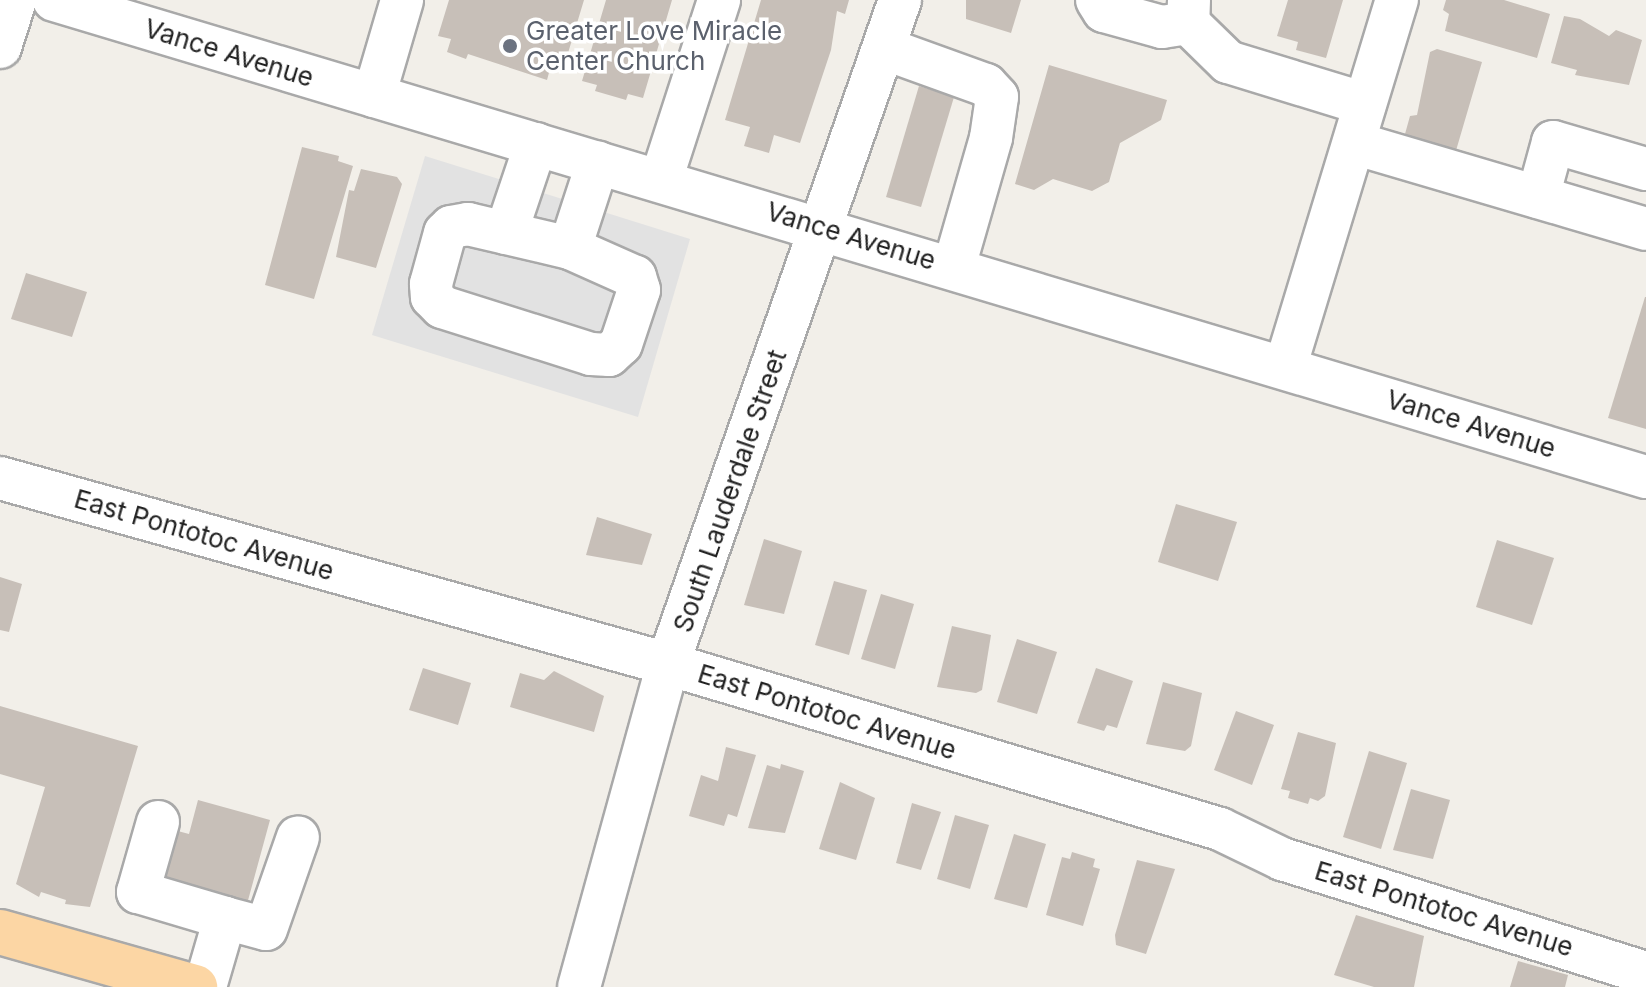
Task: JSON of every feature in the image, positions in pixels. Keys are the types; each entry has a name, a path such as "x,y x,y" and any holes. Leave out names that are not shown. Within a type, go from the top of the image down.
{"main road":[{"path":"0,932 144,980 195,987"}],"street":[{"path":"0,47 15,0"},
{"name":"Vance Avenue","path":"54,0 823,227 1646,477"},
{"path":"374,96 402,0"},
{"path":"661,180 719,0"},
{"name":"South Lauderdale Street","path":"579,987 668,664 886,49 900,0"},
{"path":"1097,0 1104,11 1162,27 1188,11 1228,62 1360,123 1538,197 1646,229"},
{"path":"1285,368 1397,0"},
{"path":"886,49 986,85 997,97 991,138 954,267"},
{"path":"1538,197 1553,142 1646,169"},
{"path":"506,233 536,144"},
{"path":"570,248 598,162"},
{"path":"468,224 570,248 635,277 639,290 621,344 609,355 591,354 442,307 432,297 434,271 451,227 468,224"},
{"name":"East Pontotoc Avenue","path":"0,478 668,664 1220,829 1282,859 1646,973"},
{"path":"158,822 138,892 266,929 298,837"},
{"path":"205,987 225,918"}],"shaded area":[{"path":"425,156 690,239 638,417 372,335"}],"building":[{"name":"Greater Love Miracle Center Church","path":"449,0 584,0 562,73 550,69 547,80 468,54 466,59 447,52 451,39 438,36"},
{"path":"606,0 672,0 643,98 628,94 626,100 595,91 597,85 582,81"},
{"path":"761,0 849,0 845,14 837,11 831,50 800,143 774,135 769,153 744,146 750,127 725,120"},
{"path":"966,0 1021,0 1011,33 966,19"},
{"path":"1288,0 1343,0 1326,58 1296,50 1298,42 1277,36"},
{"path":"1446,0 1504,0 1550,14 1537,58 1445,31 1449,14 1443,10"},
{"path":"1564,16 1580,19 1609,36 1616,30 1642,40 1629,85 1575,75 1577,70 1551,63"},
{"path":"1437,49 1482,62 1455,154 1409,140 1405,134 1410,116 1417,115 1430,52"},
{"path":"1049,65 1167,100 1161,120 1120,143 1109,182 1092,191 1053,179 1034,190 1015,184"},
{"path":"919,86 954,97 921,207 886,197"},
{"path":"302,147 339,156 338,161 353,166 314,299 265,285"},
{"path":"361,169 397,177 402,184 376,268 336,257 349,190 354,191"},
{"path":"26,273 87,292 72,337 11,319"},
{"path":"1646,297 1646,429 1608,418"},
{"path":"1176,504 1237,522 1218,581 1158,562"},
{"path":"597,517 652,534 642,565 586,555"},
{"path":"764,539 802,551 784,614 744,605"},
{"path":"1497,540 1554,558 1532,625 1476,607"},
{"path":"0,577 22,584 9,632 0,630"},
{"path":"834,581 867,590 849,655 815,645"},
{"path":"881,594 914,604 895,669 861,659"},
{"path":"952,626 991,635 982,690 976,693 937,687"},
{"path":"1017,639 1057,652 1037,714 997,702"},
{"path":"423,668 471,683 458,725 409,710"},
{"path":"1096,668 1133,681 1117,728 1107,725 1104,731 1077,723"},
{"path":"554,671 604,696 594,732 510,707 520,673 544,680"},
{"path":"1163,682 1202,693 1191,746 1185,751 1146,744"},
{"path":"0,706 138,746 90,907 65,904 66,900 41,892 39,897 16,884 45,787 0,774"},
{"path":"1236,711 1274,725 1252,785 1214,770"},
{"path":"1298,732 1336,743 1325,796 1318,801 1310,798 1308,804 1288,798 1290,791 1281,789"},
{"path":"726,747 756,755 737,817 728,814 724,826 689,816 701,775 718,781"},
{"path":"1369,751 1407,763 1381,849 1343,837"},
{"path":"781,764 804,771 785,833 748,828 767,765 780,769"},
{"path":"840,782 875,798 856,860 819,849"},
{"path":"1411,789 1450,800 1433,859 1393,850"},
{"path":"198,800 270,820 247,904 160,878 174,830 189,834"},
{"path":"912,803 941,812 921,870 896,863"},
{"path":"955,815 989,825 970,889 937,879"},
{"path":"1014,834 1046,844 1027,908 994,899"},
{"path":"1072,852 1095,859 1093,867 1100,869 1083,926 1046,915 1062,857 1070,859"},
{"path":"1137,860 1175,869 1146,954 1116,945 1115,935"},
{"path":"1356,915 1424,936 1414,987 1374,987 1334,975"},
{"path":"1518,961 1568,975 1565,987 1510,987"}],"place":[{"name":"Greater Love Miracle Center Church","path":"510,46"}]}
